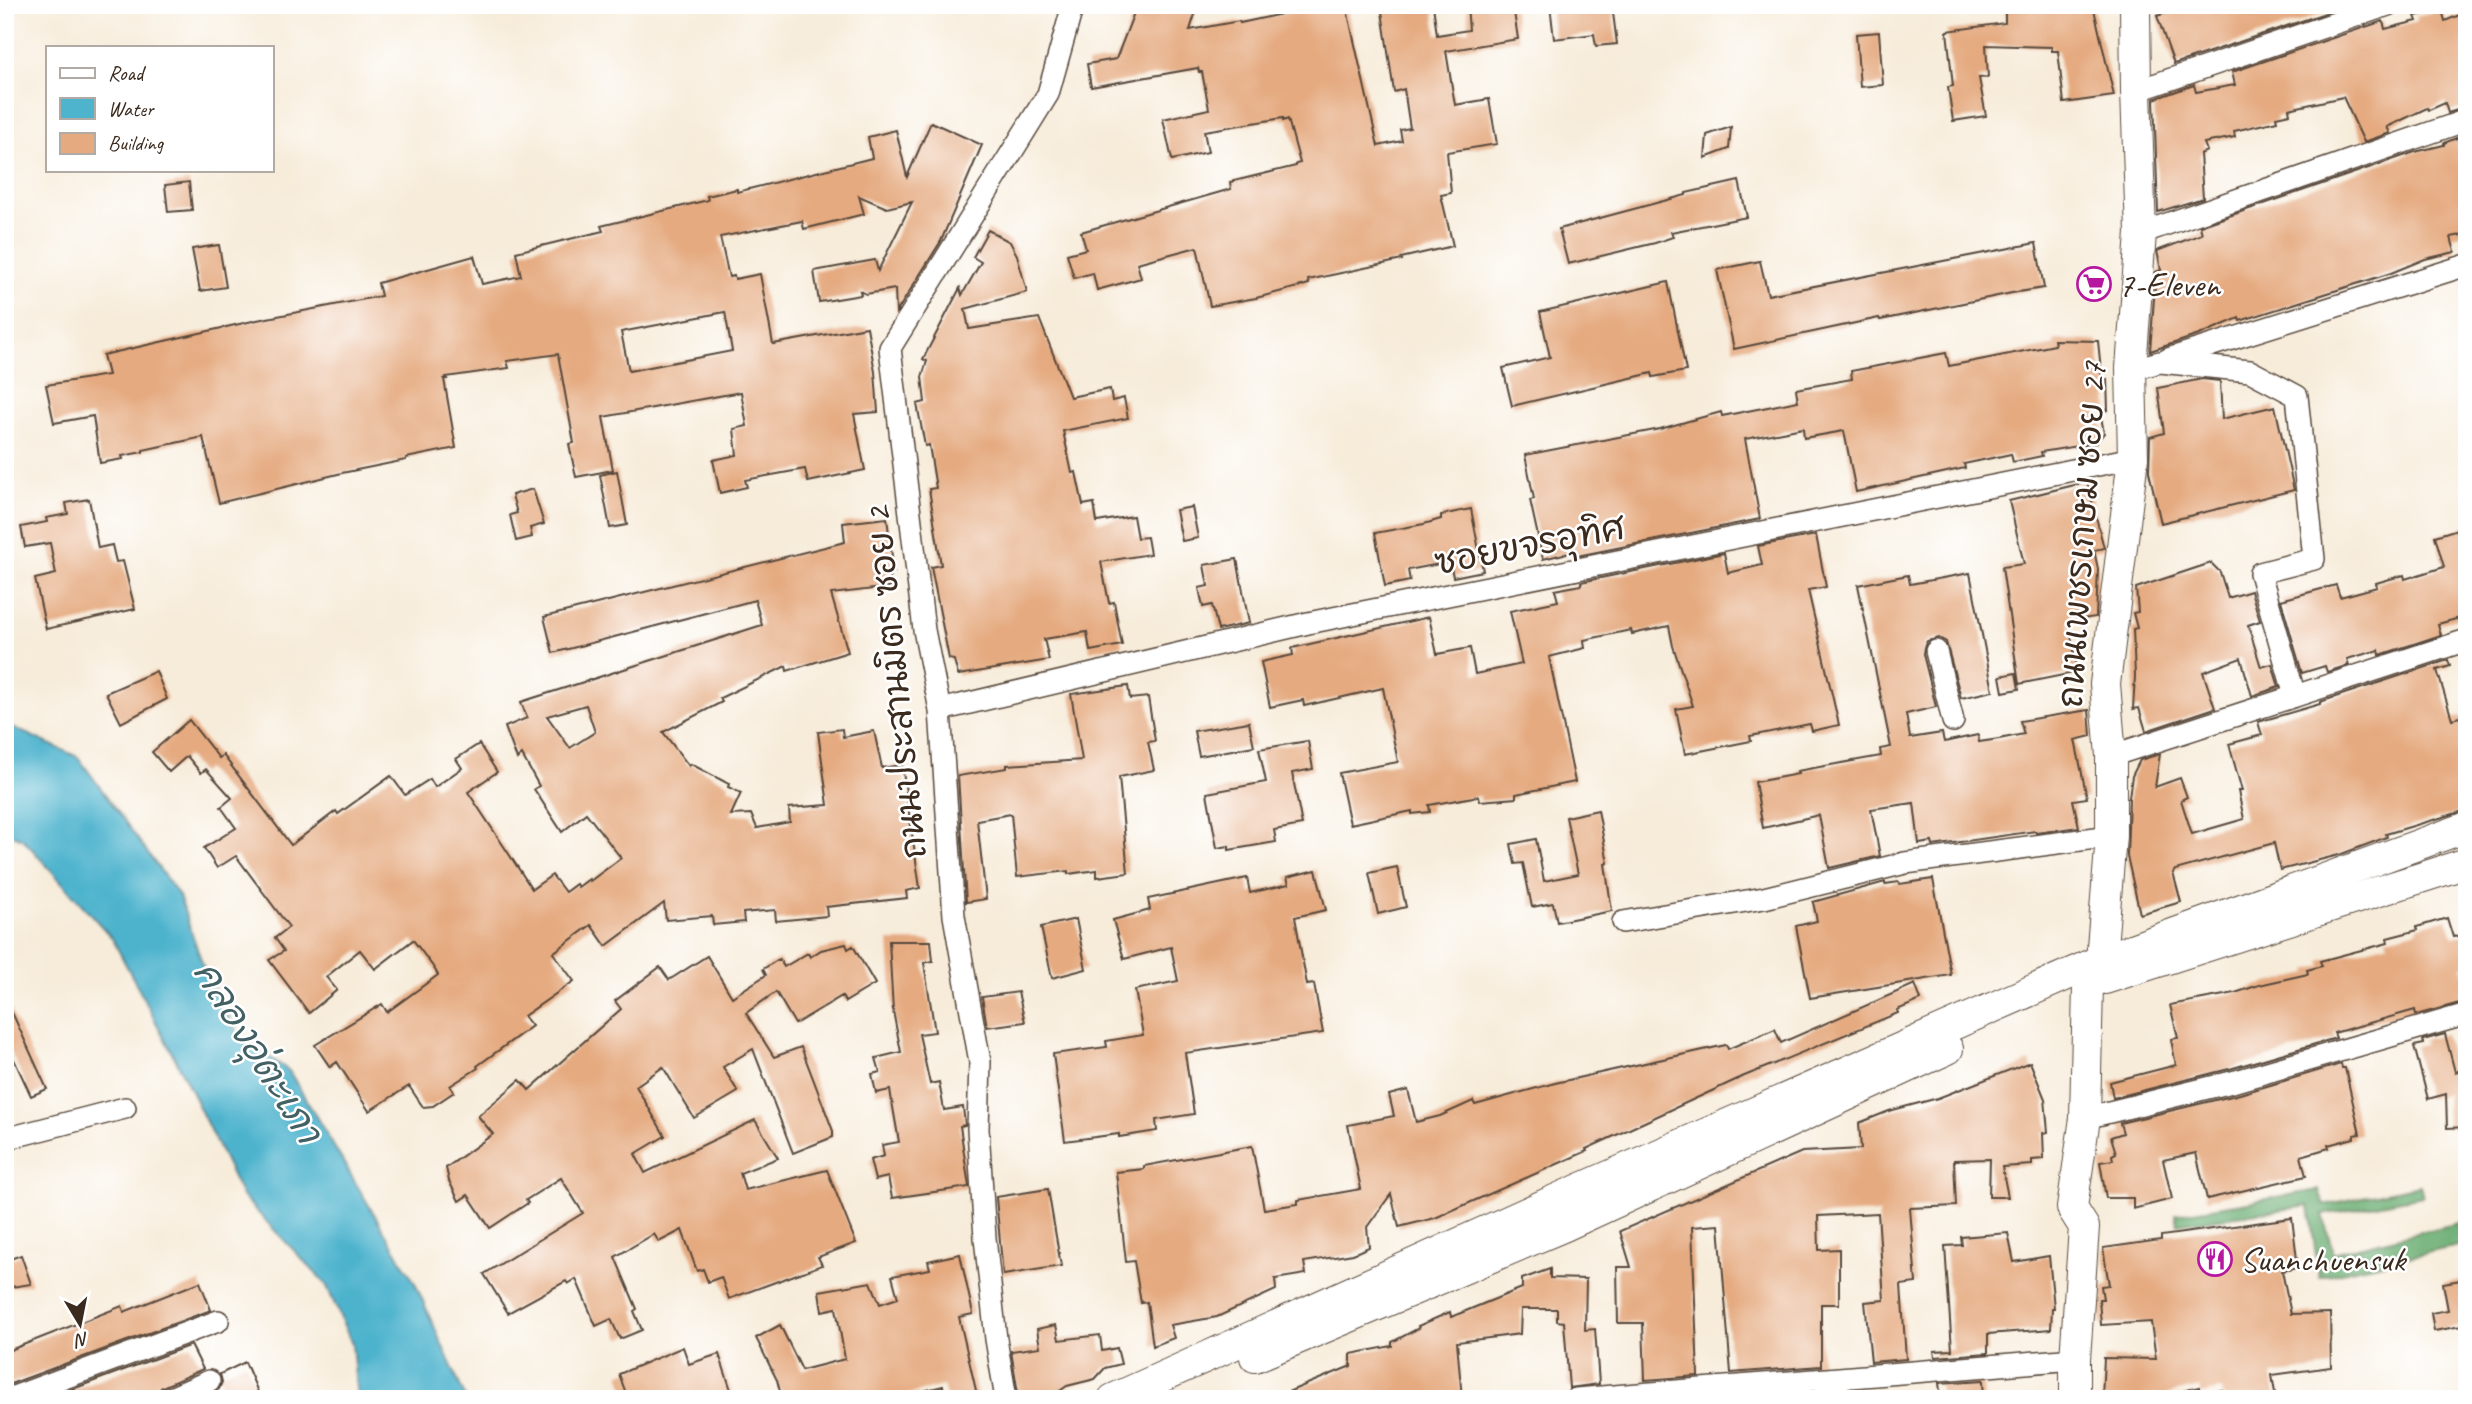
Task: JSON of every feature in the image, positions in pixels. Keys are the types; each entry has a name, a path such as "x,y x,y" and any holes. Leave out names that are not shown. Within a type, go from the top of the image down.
{"main road":[{"name":"ถนนเพชรเกษม ซอย 27","path":"2075,1399 2084,1227 2072,1208 2085,1118 2094,972 2110,836 2111,756 2105,684 2133,458 2138,367 2141,233 2136,92 2141,7"},
{"path":"1113,1399 1204,1368 1559,1198 2094,972 2467,827"},
{"path":"2094,972 2467,863"},
{"path":"1158,1399 1204,1368"}],"street":[{"name":"ถนนประสานมิตร ซอย 2","path":"1006,1399 996,1339 985,1238 978,1129 980,1062 954,916 940,710 924,631 890,348 1048,94 1073,5"},
{"path":"2136,92 2388,5"},
{"path":"2141,233 2467,120"},
{"path":"2138,367 2467,265"},
{"path":"2138,367 2160,362 2250,370 2297,396 2314,559 2260,573 2295,696"},
{"name":"ซอยขจรอุทิศ","path":"940,710 1308,622 2133,458"},
{"path":"2111,756 2467,640"},
{"path":"1937,651 1953,720"},
{"path":"1623,922 1764,898 1905,863 2110,836"},
{"path":"2085,1118 2236,1081 2467,1014"},
{"path":"5,1139 125,1108"},
{"path":"8,1399 218,1321"},
{"path":"1576,1399 2075,1359"},
{"path":"168,1399 209,1381"}],"green space":[{"path":"2420,1185 2423,1196 2323,1215 2333,1253 2467,1221 2467,1244 2319,1277 2309,1206 2178,1224 2176,1214 2319,1190 2324,1205"}],"water":[{"name":"คลองอุ่ตะเภา","path":"5,724 78,757 179,896 208,980 240,1036 289,1071 415,1283 466,1399 357,1399 352,1344 326,1284 242,1196 178,1064 112,938 23,839 5,832"}],"building":[{"path":"1137,5 1198,5 1190,30 1239,21 1240,23 1324,5 1346,5 1378,146 1402,141 1400,130 1410,128 1404,89 1394,92 1381,5 1433,5 1437,35 1469,30 1467,5 1513,5 1518,39 1446,51 1455,105 1489,99 1497,144 1447,152 1451,193 1441,195 1453,246 1308,280 1309,284 1256,298 1210,306 1197,247 1137,263 1141,278 1097,290 1093,273 1074,278 1067,254 1086,249 1081,232 1231,189 1230,182 1300,163 1288,119 1283,121 1283,118 1204,131 1208,152 1172,160 1163,119 1209,109 1202,72 1199,72 1198,68 1091,87 1087,64 1116,59"},
{"path":"1550,5 1612,5 1617,44 1596,46 1594,34 1554,39"},
{"path":"2005,5 2093,5 2114,96 2064,103 2058,51 2052,51 2052,47 1986,45 1988,77 1979,78 1986,116 1953,121 1948,87 1953,86 1947,31 2005,23"},
{"path":"2190,5 2343,7 2174,64 2157,16"},
{"path":"2442,10 2445,21 2467,12 2467,107 2448,113 2445,103 2429,110 2427,108 2387,127 2390,133 2364,142 2343,97 2289,109 2290,114 2276,117 2277,121 2234,131 2235,137 2204,143 2207,151 2200,154 2203,198 2158,212 2154,99 2194,85 2196,92 2235,85 2232,72 2383,21 2385,29 2417,21 2415,16"},
{"path":"1879,32 1883,85 1860,87 1856,34"},
{"path":"931,122 982,145 941,241 896,313 895,289 866,294 860,291 861,295 819,302 814,271 875,260 878,271 912,202 887,208 859,196 864,214 804,229 802,221 720,237 729,277 734,276 735,279 760,274 773,344 867,327 875,372 878,412 854,414 865,470 808,482 805,469 745,480 747,487 720,493 713,460 737,455 734,429 747,426 741,392 603,417 613,470 576,477 569,444 574,443 558,354 507,361 509,368 446,377 447,379 444,379 456,448 219,503 203,437 100,463 93,416 54,423 46,385 108,375 103,355 257,320 381,296 378,283 474,256 482,284 521,276 516,252 603,231 601,226 708,200 707,196 737,189 737,192 872,158 868,137 896,130 907,177","holes":["725,312 732,351 629,371 621,332"]},
{"path":"1731,127 1729,149 1705,158 1707,135"},
{"path":"2467,134 2467,234 2451,237 2455,252 2425,259 2391,273 2240,321 2239,318 2150,351 2156,272 2161,270 2157,251 2202,234 2200,226 2415,152 2444,145"},
{"path":"1739,181 1747,217 1671,232 1673,237 1655,243 1568,264 1559,229"},
{"path":"189,182 192,210 168,212 165,185"},
{"path":"988,230 1010,242 1017,255 1027,292 965,309 969,329 1039,318 1070,397 1110,389 1112,401 1124,398 1128,418 1063,431 1072,473 1076,472 1083,505 1094,503 1097,522 1133,516 1137,538 1147,537 1150,554 1101,562 1109,603 1114,602 1122,645 1090,651 1087,632 1044,639 1049,660 958,675 954,660 949,659 931,567 941,565 929,489 936,488 929,445 925,446 917,404 925,402 922,377 927,361 923,359 960,288 962,295 981,262 973,257"},
{"path":"2036,243 2044,288 1880,320 1879,318 1734,349 1717,270 1760,261 1768,295"},
{"path":"219,245 226,287 200,291 192,249"},
{"path":"1668,282 1686,371 1653,377 1652,373 1512,406 1503,368 1550,357 1540,312"},
{"path":"2054,340 2098,341 2102,380 2107,379 2108,410 2100,411 2104,433 2096,443 2041,452 2042,456 2013,462 2011,454 1964,464 1965,468 1856,492 1844,431 1804,438 1803,428 1745,439 1760,519 1577,556 1576,551 1543,559 1530,500 1534,499 1525,455 1660,429 1721,412 1722,416 1798,401 1796,389 1852,379 1851,371 1946,353 1949,366 2055,345"},
{"path":"2202,379 2220,381 2222,419 2275,406 2294,490 2161,523 2149,472 2150,437 2164,433 2158,388"},
{"path":"617,471 627,525 610,528 600,475"},
{"path":"2087,482 2104,548 2094,550 2098,569 2096,617 2068,621 2078,672 2019,684 2002,567 2024,564 2009,501"},
{"path":"533,489 544,524 530,528 532,537 516,541 510,515 517,513 512,495"},
{"path":"89,499 98,548 112,545 116,562 123,561 135,609 46,629 35,579 56,574 50,543 25,547 21,527 47,522 46,518 68,514 66,503"},
{"path":"1192,507 1198,538 1182,541 1176,510"},
{"path":"1471,509 1483,571 1453,577 1450,562 1408,570 1410,581 1385,586 1375,533 1424,524 1441,519 1441,515"},
{"path":"887,518 894,572 889,573 891,587 831,594 848,652 787,671 786,666 720,698 722,702 663,732 689,766 691,764 741,793 731,815 751,814 757,828 790,822 789,808 828,805 818,732 842,729 843,737 874,731 882,768 902,765 920,888 906,891 907,898 826,907 827,916 776,921 775,910 743,913 744,922 713,925 712,916 666,920 664,903 606,946 591,925 553,953 574,981 524,1016 532,1026 450,1086 454,1092 433,1106 423,1107 409,1086 369,1111 337,1062 330,1067 315,1045 382,1004 387,1012 438,975 434,968 413,940 375,969 360,950 326,977 337,990 309,1013 269,960 284,951 275,938 289,927 236,856 217,868 204,848 236,828 221,807 232,798 206,769 201,773 187,756 169,772 152,752 189,720 219,758 223,755 291,845 336,811 338,814 391,776 405,795 430,779 435,787 462,768 456,759 479,744 497,772 468,792 532,889 552,875 565,892 576,884 578,887 589,879 590,881 621,858 586,813 562,832 534,789 539,786 522,755 517,759 505,727 527,718 521,702 762,625 755,600 553,653 544,617 845,542 843,523","holes":["586,705 595,732 570,748 547,716"]},
{"path":"2467,526 2467,616 2438,624 2441,635 2380,655 2379,650 2347,659 2349,665 2327,672 2325,666 2302,673 2281,600 2336,585 2340,597 2377,587 2376,583 2404,575 2405,579 2444,567 2435,536"},
{"path":"1816,535 1826,587 1808,590 1839,725 1812,731 1810,724 1750,736 1751,741 1685,754 1676,709 1693,706 1669,626 1632,634 1631,630 1584,640 1585,648 1549,657 1575,782 1516,794 1516,798 1480,801 1479,796 1429,805 1430,812 1412,814 1412,811 1350,824 1339,773 1398,762 1383,688 1304,706 1303,700 1270,707 1261,662 1293,655 1292,648 1429,617 1437,654 1470,648 1475,674 1522,664 1510,611 1558,601 1555,590 1581,585 1581,582 1724,553 1728,573 1762,565 1758,546"},
{"path":"1237,559 1249,623 1218,630 1212,605 1203,607 1199,588 1208,586 1204,565"},
{"path":"2211,563 2220,572 2228,598 2251,591 2260,621 2248,625 2261,667 2272,664 2279,687 2252,696 2241,658 2203,672 2215,708 2146,731 2139,708 2133,709 2133,629 2137,628 2133,613 2138,612 2136,588"},
{"path":"1970,573 1993,691 1961,698 1946,642 1939,638 1927,641 1923,654 1936,707 1906,714 1910,738 1942,733 1944,742 1978,735 1979,742 1999,739 2024,734 2020,721 2089,710 2091,736 2075,740 2087,798 2073,800 2079,827 1933,846 1932,842 1919,844 1914,803 1871,809 1880,856 1829,868 1819,815 1763,828 1755,782 1798,774 1797,771 1881,756 1880,749 1891,747 1858,585 1908,575 1910,584"},
{"path":"2448,660 2450,666 2437,670 2452,719 2467,715 2467,810 2386,834 2387,837 2339,855 2280,870 2274,843 2175,870 2173,873 2181,902 2140,914 2127,856 2129,797 2132,776 2140,760 2160,754 2155,787 2180,778 2187,797 2181,800 2192,834 2244,819 2238,791 2242,791 2229,744 2262,735 2258,722 2320,704"},
{"path":"156,671 167,699 121,723 106,693"},
{"path":"2016,673 2019,689 2003,692 2000,676"},
{"path":"1128,686 1130,699 1148,697 1155,741 1148,742 1154,770 1119,777 1128,873 1097,877 1097,870 1068,874 1068,871 1017,877 1011,814 977,820 986,899 966,902 958,776 1007,768 1007,765 1082,760 1071,694"},
{"path":"1249,722 1254,746 1199,756 1194,731"},
{"path":"1308,741 1313,769 1292,773 1302,825 1274,830 1276,842 1229,850 1229,846 1217,848 1207,793 1266,782 1259,749"},
{"path":"1598,810 1608,863 1605,864 1612,911 1557,922 1553,903 1532,907 1523,863 1515,864 1511,844 1536,839 1544,881 1578,874 1566,817"},
{"path":"1397,867 1406,907 1378,914 1369,873"},
{"path":"1316,870 1326,910 1295,917 1307,985 1314,984 1323,1033 1185,1053 1194,1114 1156,1120 1157,1131 1065,1141 1053,1054 1107,1047 1106,1041 1143,1035 1135,990 1178,981 1171,947 1124,959 1113,920 1150,910 1148,899 1247,878 1250,893 1289,884 1287,877"},
{"path":"1933,879 1951,975 1810,998 1796,926 1817,921 1813,902 1885,882 1900,884"},
{"path":"2447,918 2453,937 2467,934 2467,965 2462,966 2467,982 2467,1001 2416,1015 2415,1010 2334,1033 2336,1038 2233,1068 2113,1098 2110,1082 2176,1065 2171,1039 2178,1038 2170,1005 2235,993 2308,974 2307,970 2322,966 2320,961 2388,943 2387,938 2418,930 2417,927"},
{"path":"1076,919 1086,969 1052,978 1041,927"},
{"path":"889,941 931,941 933,961 924,963 935,1032 919,1034 930,1084 939,1082 944,1110 963,1107 965,1125 960,1126 969,1187 892,1198 888,1177 875,1180 870,1160 884,1156 882,1145 899,1142 890,1090 876,1093 872,1074 880,1072 876,1058 901,1052 893,1011"},
{"path":"846,944 848,949 853,946 875,984 845,1002 842,996 795,1024 776,992 746,1013 774,1057 801,1047 833,1137 793,1153 753,1049 723,1067 738,1092 694,1118 663,1067 636,1086 665,1136 635,1154 645,1173 755,1120 778,1158 740,1173 745,1190 827,1170 856,1243 818,1257 822,1265 729,1299 721,1277 708,1282 703,1269 697,1271 682,1230 659,1242 654,1234 615,1257 637,1309 634,1311 642,1330 620,1339 611,1319 596,1326 576,1279 568,1284 566,1281 508,1313 484,1274 583,1213 561,1178 526,1200 528,1203 490,1228 468,1195 459,1201 446,1168 493,1134 478,1116 520,1080 529,1090 621,1009 615,1001 660,967 669,980 707,956 732,997 766,975 763,969 779,959 784,967 808,953 810,957 821,950"},
{"path":"1915,984 1921,1000 1897,1010 1898,1013 1742,1077 1586,1149 1587,1151 1435,1218 1399,1227 1391,1194 1367,1227 1369,1247 1353,1254 1304,1262 1306,1274 1275,1279 1276,1290 1217,1317 1170,1325 1174,1338 1153,1346 1147,1302 1141,1303 1134,1261 1126,1262 1116,1172 1144,1169 1144,1166 1252,1146 1264,1209 1298,1204 1298,1200 1361,1189 1348,1125 1394,1116 1389,1095 1408,1090 1416,1122 1440,1116 1473,1101 1475,1105 1555,1083 1726,1045 1728,1049 1775,1029 1781,1043"},
{"path":"1018,992 1025,1022 987,1027 982,997"},
{"path":"5,997 47,1089 31,1096 5,1040"},
{"path":"2445,1034 2455,1072 2467,1068 2467,1127 2447,1128 2446,1094 2428,1099 2414,1046 2424,1044 2423,1040"},
{"path":"2030,1062 2045,1099 2048,1132 2043,1133 2044,1159 2032,1160 2032,1165 2002,1167 2008,1197 1989,1197 1990,1159 1954,1160 1956,1206 1910,1208 1916,1283 1901,1285 1906,1359 1871,1362 1865,1302 1884,1300 1878,1213 1818,1216 1819,1250 1839,1249 1839,1304 1821,1304 1821,1366 1731,1373 1719,1225 1692,1227 1698,1376 1645,1380 1643,1323 1618,1323 1617,1267 1631,1267 1620,1231 1802,1152 1861,1149 1859,1123 1889,1111 1938,1098"},
{"path":"2341,1064 2342,1068 2345,1068 2360,1134 2328,1145 2329,1148 2301,1156 2306,1176 2207,1199 2196,1153 2163,1160 2172,1199 2133,1209 2133,1198 2106,1198 2100,1162 2113,1160 2112,1155 2116,1153 2111,1137 2123,1133 2120,1123 2240,1094"},
{"path":"1048,1189 1061,1266 1003,1275 996,1197"},
{"path":"2292,1218 2298,1268 2282,1271 2291,1314 2330,1313 2331,1367 2272,1375 2276,1399 2224,1399 2222,1390 2200,1394 2200,1387 2147,1399 2102,1399 2104,1358 2156,1359 2151,1322 2101,1325 2101,1286 2109,1285 2103,1248 2161,1240 2161,1236"},
{"path":"2008,1233 2014,1262 2049,1256 2054,1308 2051,1329 1988,1334 1988,1353 1935,1357 1934,1351 1952,1350 1945,1246 1962,1245 1961,1237"},
{"path":"960,1254 973,1314 959,1317 978,1399 947,1399 943,1386 891,1399 782,1399 777,1380 756,1338 780,1325 802,1370 845,1359 836,1308 822,1311 819,1291 871,1282 880,1304 898,1298 892,1276 930,1269 928,1261"},
{"path":"21,1255 31,1284 5,1288 5,1261"},
{"path":"1550,1269 1550,1278 1586,1279 1585,1330 1595,1329 1599,1384 1569,1388 1564,1322 1557,1321 1557,1309 1521,1309 1520,1334 1457,1342 1462,1399 1271,1399 1351,1366 1351,1354 1392,1346 1392,1342 1419,1328 1418,1326 1450,1312 1451,1317 1522,1288 1522,1279"},
{"path":"2467,1279 2467,1325 2434,1331 2431,1313 2448,1310 2443,1283"},
{"path":"200,1282 211,1310 5,1386 5,1352 122,1306 124,1312"},
{"path":"1056,1325 1059,1340 1100,1335 1102,1351 1117,1348 1121,1364 1105,1368 1095,1379 1067,1386 1048,1399 1019,1399 1011,1351 1040,1347 1037,1329"},
{"path":"191,1345 203,1369 162,1387 155,1399 46,1399"},
{"path":"683,1347 689,1364 719,1354 734,1399 628,1399 619,1374"},
{"path":"245,1362 261,1399 201,1399 219,1389 222,1382 220,1374"},
{"path":"1983,1380 1984,1399 1941,1399 1939,1383"}],"place":[{"name":"7-Eleven","path":"2094,284"},
{"name":"Suanchuensuk","path":"2215,1259"}]}
